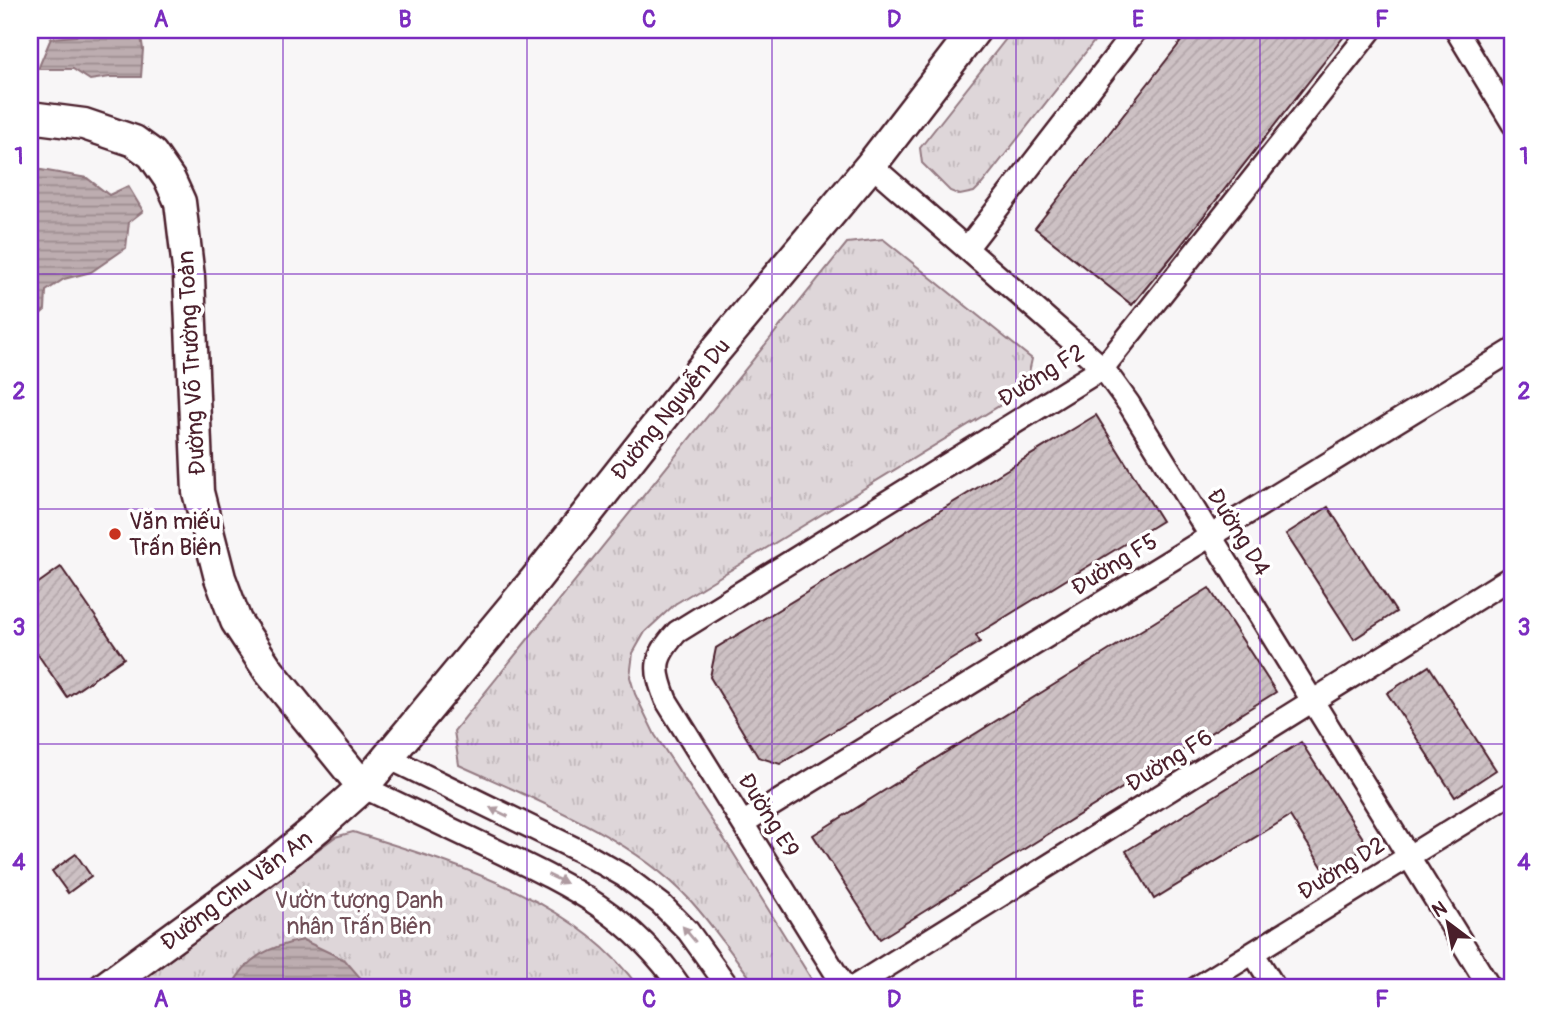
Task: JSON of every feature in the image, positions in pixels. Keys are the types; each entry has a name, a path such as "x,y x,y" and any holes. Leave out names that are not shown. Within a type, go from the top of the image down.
{"main road":[{"name":"Đường Nguyễn Du","path":"363,787 534,580 717,349 871,165 975,30"},
{"name":"Đường Võ Trường Toản","path":"30,117 85,124 135,141 152,154 170,180 180,202 189,277 198,492 220,578 236,621 269,671 363,787"},
{"name":"Đường Chu Văn An","path":"104,988 276,862 363,787"}],"street":[{"path":"967,248 1136,30"},
{"name":"Đường F2","path":"658,666 659,652 677,632 1103,368 1371,30"},
{"path":"1456,30 1513,124"},
{"name":"Đường D4","path":"871,165 1103,368 1129,404 1490,988"},
{"name":"Đường F5","path":"743,823 1513,350"},
{"name":"Đường F6","path":"852,988 1513,576"},
{"name":"Đường E9","path":"658,666 657,678 666,700 845,988"},
{"path":"387,757 582,852 624,876 661,904 688,931 729,988"},
{"path":"363,787 568,885 632,930 681,988"},
{"name":"Đường D2","path":"1196,988 1513,792"},
{"path":"1253,953 1275,988"}],"green space":[{"path":"1013,30 1103,30 982,184 974,192 960,195 950,191 922,163 920,148"},
{"path":"883,239 1032,359 1025,390 675,604 645,632 633,653 630,677 635,694 655,735 732,851 817,988 758,988 698,909 666,877 640,857 581,822 459,765 454,731 847,243"},
{"name":"Vườn tượng Danh nhân Trấn Biên","path":"353,832 471,871 547,907 581,930 612,956 639,988 132,988 335,837"}],"shaded area":[{"path":"83,30 140,30 143,49 141,77 90,80 73,69 38,69 51,38 76,36"},
{"path":"30,168 87,178 109,195 128,186 143,211 129,222 126,248 91,272 64,279 46,291 45,310 30,323"},
{"path":"303,940 345,960 369,988 231,988 244,968 260,955"}],"building":[{"path":"1190,30 1349,30 1132,305 1035,228"},
{"path":"1096,415 1162,521 976,635 980,642 780,764 758,757 710,677 716,648"},
{"path":"1328,507 1396,612 1354,639 1286,534"},
{"path":"61,567 124,658 67,697 30,643 30,589"},
{"path":"1209,588 1276,692 880,939 813,835"},
{"path":"1429,666 1496,770 1455,797 1387,693"},
{"path":"1301,742 1368,846 1326,873 1290,816 1154,899 1126,851"},
{"path":"76,854 91,876 68,893 52,871"}],"place":[{"name":"Văn miếu Trấn Biên","path":"115,534"}]}
